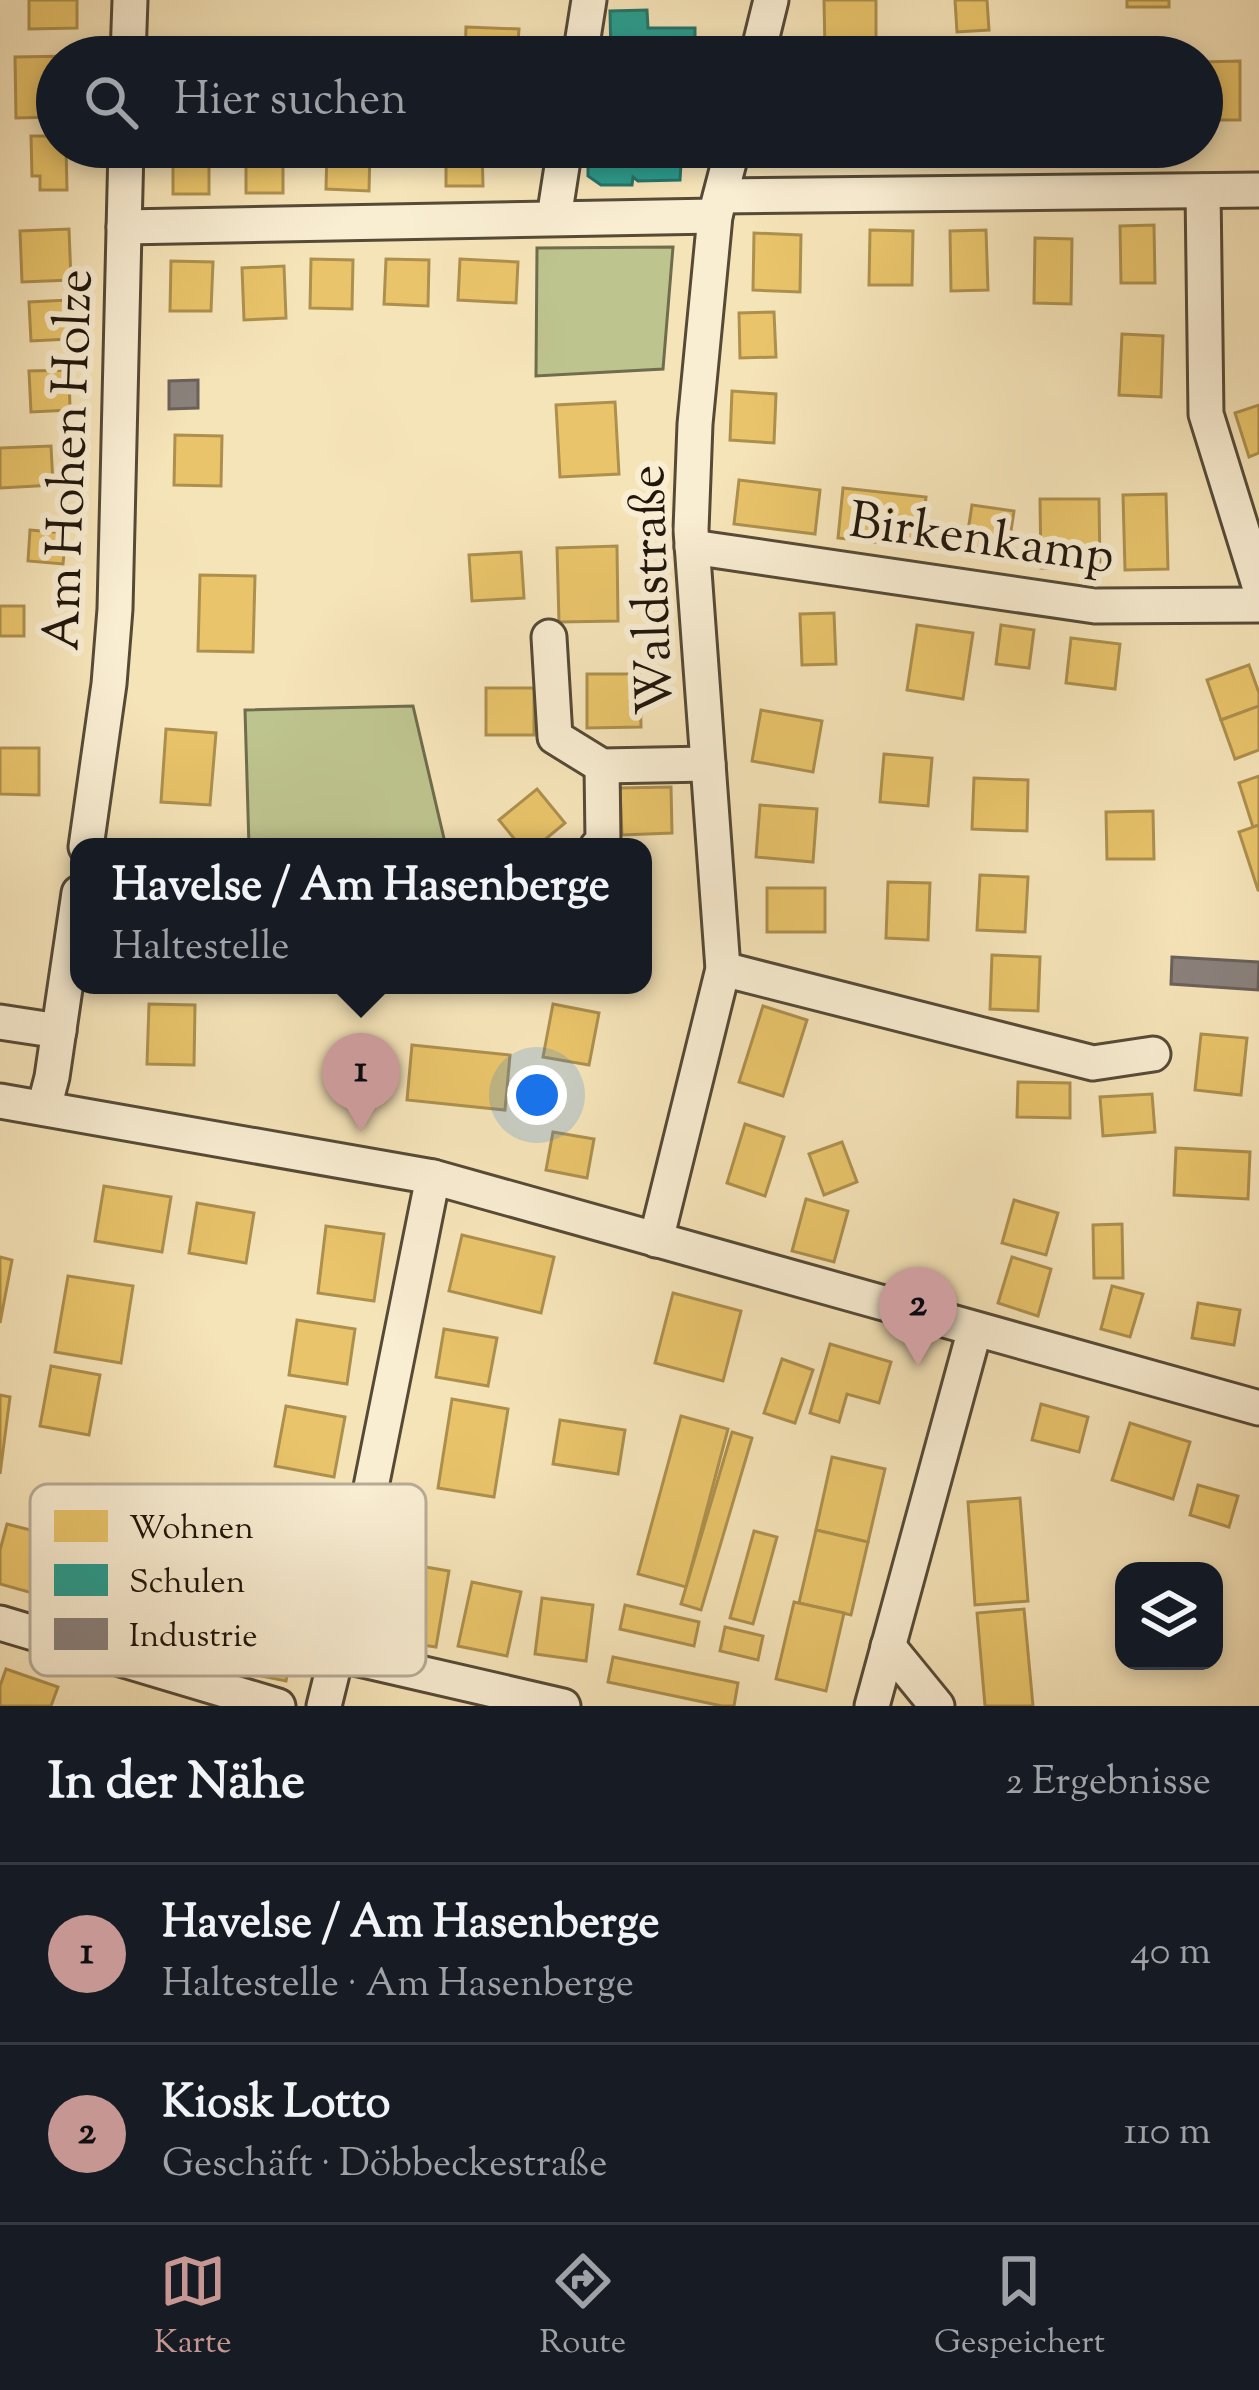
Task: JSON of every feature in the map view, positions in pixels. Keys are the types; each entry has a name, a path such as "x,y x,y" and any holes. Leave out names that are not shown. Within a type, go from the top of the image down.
{"street":[{"path":"129,36 130,0"},
{"path":"583,36 589,0"},
{"path":"763,36 772,0"},
{"name":"Am Hohen Holze","path":"87,838 115,609 125,168"},
{"path":"554,218 562,168"},
{"name":"Waldstraße","path":"656,1240 723,969 692,548 695,424 718,206 728,168"},
{"path":"124,227 554,218 718,206 1259,190"},
{"path":"1203,191 1206,415 1259,585"},
{"name":"Birkenkamp","path":"692,548 1095,606 1259,605"},
{"path":"549,638 555,736 602,766 708,764"},
{"path":"602,766 603,838"},
{"path":"44,1108 70,955"},
{"path":"723,969 1093,1063 1153,1054"},
{"path":"0,1022 59,1031"},
{"path":"0,1101 434,1177 1259,1408"},
{"path":"372,1484 434,1177"},
{"path":"872,1706 975,1329"},
{"path":"0,1623 30,1632"},
{"path":"888,1646 937,1706"},
{"path":"426,1674 563,1706"},
{"path":"178,1676 278,1706"},
{"path":"324,1706 332,1676"}],"green space":[{"path":"673,247 663,369 536,376 537,248"},
{"path":"413,706 444,838 249,838 245,710"}],"building: Wohnen":[{"path":"29,0 77,0 77,28 29,29"},
{"path":"824,0 876,0 876,36 825,36"},
{"path":"955,0 987,0 989,30 957,32"},
{"path":"1127,0 1169,0 1169,7 1127,7"},
{"path":"466,27 519,29 518,36 466,36"},
{"path":"15,57 36,57 36,118 16,118"},
{"path":"1223,61 1240,61 1240,120 1223,120"},
{"path":"31,136 36,136 36,168 66,168 67,190 40,190 40,176 32,176"},
{"path":"173,168 209,168 209,194 173,194"},
{"path":"246,168 283,168 283,193 246,193"},
{"path":"327,168 370,168 369,191 326,189"},
{"path":"446,168 483,168 483,186 446,186"},
{"path":"1154,225 1155,283 1121,283 1120,226"},
{"path":"69,229 71,280 22,282 20,231"},
{"path":"870,230 913,231 912,285 869,285"},
{"path":"986,230 988,290 951,291 950,231"},
{"path":"754,233 801,235 800,292 753,290"},
{"path":"1035,238 1072,239 1071,304 1034,303"},
{"path":"311,259 353,260 352,309 310,308"},
{"path":"386,259 429,260 428,306 384,304"},
{"path":"460,259 518,262 516,303 458,300"},
{"path":"171,261 213,262 211,311 170,311"},
{"path":"284,266 286,318 244,320 242,268"},
{"path":"68,300 69,339 31,341 29,302"},
{"path":"774,312 776,357 740,358 739,313"},
{"path":"1122,334 1163,336 1161,397 1119,395"},
{"path":"69,370 70,410 31,412 29,371"},
{"path":"732,391 776,394 774,443 730,440"},
{"path":"615,402 619,474 560,477 556,405"},
{"path":"1259,405 1259,453 1249,457 1235,413"},
{"path":"175,435 222,436 221,486 174,485"},
{"path":"51,446 53,485 0,488 0,448"},
{"path":"739,480 820,490 815,534 734,524"},
{"path":"843,488 926,497 920,547 838,538"},
{"path":"1166,494 1168,569 1125,570 1123,495"},
{"path":"1040,499 1099,499 1100,567 1041,568"},
{"path":"972,505 1014,511 1007,557 965,550"},
{"path":"30,530 66,533 63,564 28,561"},
{"path":"617,546 618,621 559,622 557,548"},
{"path":"521,552 524,598 472,601 469,555"},
{"path":"200,575 255,576 253,652 198,651"},
{"path":"0,606 24,606 24,636 0,636"},
{"path":"834,613 836,664 802,665 800,614"},
{"path":"917,625 973,633 963,699 907,690"},
{"path":"1001,625 1034,630 1029,668 996,664"},
{"path":"1071,638 1120,644 1115,689 1066,683"},
{"path":"1249,665 1259,706 1221,720 1207,680"},
{"path":"587,674 640,674 641,727 587,728"},
{"path":"486,688 534,688 534,735 486,735"},
{"path":"1259,706 1259,750 1235,759 1221,720"},
{"path":"761,710 822,721 813,772 752,761"},
{"path":"166,729 216,733 210,805 161,802"},
{"path":"0,748 39,748 39,795 0,794"},
{"path":"884,754 932,758 928,806 880,802"},
{"path":"1259,776 1259,825 1253,827 1239,783"},
{"path":"974,778 1028,780 1027,831 972,829"},
{"path":"671,787 672,833 622,835 620,788"},
{"path":"537,789 565,823 547,838 514,838 499,820"},
{"path":"760,805 817,809 813,862 756,857"},
{"path":"1153,811 1154,859 1107,859 1106,812"},
{"path":"1259,825 1259,890 1258,890 1239,832"},
{"path":"980,875 1028,877 1025,932 977,930"},
{"path":"888,882 930,883 928,940 886,938"},
{"path":"767,888 825,888 825,932 767,932"},
{"path":"992,955 1040,957 1038,1011 990,1009"},
{"path":"149,1004 195,1005 194,1065 147,1064"},
{"path":"553,1004 599,1013 589,1065 543,1057"},
{"path":"763,1006 807,1020 783,1096 739,1082"},
{"path":"1201,1034 1247,1038 1241,1095 1195,1090"},
{"path":"412,1045 510,1055 505,1110 407,1100"},
{"path":"1018,1082 1070,1083 1070,1118 1017,1117"},
{"path":"1152,1094 1155,1132 1103,1136 1100,1097"},
{"path":"745,1124 784,1137 765,1196 727,1183"},
{"path":"553,1132 594,1139 587,1178 546,1170"},
{"path":"842,1142 857,1182 824,1195 809,1154"},
{"path":"1176,1148 1250,1152 1248,1199 1174,1195"},
{"path":"104,1186 171,1197 162,1252 95,1241"},
{"path":"806,1199 848,1211 834,1262 792,1251"},
{"path":"1014,1200 1058,1213 1046,1255 1002,1243"},
{"path":"197,1203 254,1213 246,1263 189,1253"},
{"path":"1122,1224 1123,1278 1094,1278 1093,1225"},
{"path":"326,1226 384,1234 374,1301 318,1293"},
{"path":"462,1235 554,1257 541,1313 449,1291"},
{"path":"0,1257 12,1260 0,1323"},
{"path":"1012,1257 1051,1269 1038,1316 998,1303"},
{"path":"68,1276 133,1286 121,1363 55,1352"},
{"path":"1112,1286 1143,1294 1130,1337 1101,1329"},
{"path":"673,1293 741,1311 723,1381 655,1363"},
{"path":"1198,1303 1240,1310 1234,1345 1192,1338"},
{"path":"297,1320 355,1329 347,1384 289,1375"},
{"path":"444,1329 497,1338 488,1386 436,1377"},
{"path":"830,1344 891,1362 879,1403 847,1394 839,1422 810,1413"},
{"path":"782,1359 813,1370 795,1423 764,1413"},
{"path":"51,1366 100,1375 89,1435 40,1426"},
{"path":"0,1395 10,1397 0,1474"},
{"path":"452,1399 508,1409 494,1497 438,1488"},
{"path":"1041,1404 1088,1417 1079,1452 1032,1440"},
{"path":"286,1406 345,1417 334,1477 275,1466"},
{"path":"681,1416 728,1429 686,1587 638,1574"},
{"path":"560,1420 625,1430 618,1474 553,1464"},
{"path":"1130,1423 1190,1442 1173,1499 1112,1480"},
{"path":"732,1432 752,1438 701,1610 681,1604"},
{"path":"832,1457 885,1469 868,1542 816,1530"},
{"path":"1198,1485 1238,1496 1229,1527 1190,1515"},
{"path":"1020,1498 1028,1601 975,1605 968,1502"},
{"path":"7,1524 30,1530 30,1592 0,1584 0,1550"},
{"path":"816,1530 868,1542 851,1615 799,1603"},
{"path":"754,1531 777,1537 753,1624 730,1618"},
{"path":"426,1567 449,1571 436,1647 426,1646"},
{"path":"472,1582 521,1592 507,1656 458,1646"},
{"path":"542,1598 593,1605 586,1661 535,1654"},
{"path":"794,1602 844,1613 826,1691 776,1679"},
{"path":"625,1605 699,1622 694,1646 620,1629"},
{"path":"1024,1609 1033,1706 985,1706 977,1613"},
{"path":"725,1627 763,1636 758,1660 720,1651"},
{"path":"613,1657 738,1683 734,1706 608,1682"},
{"path":"6,1669 58,1687 51,1706 0,1706"}],"building: Schulen":[{"path":"647,10 648,28 695,28 695,36 611,36 610,11"},
{"path":"588,168 681,168 680,180 638,181 633,177 632,185 601,185 588,176"}],"building: Industrie":[{"path":"198,380 198,408 169,409 169,381"},
{"path":"1172,957 1259,962 1258,990 1171,984"}],"place":[{"name":"Havelse / Am Hasenberge","path":"361,1132"},
{"name":"Kiosk Lotto","path":"918,1366"}]}
